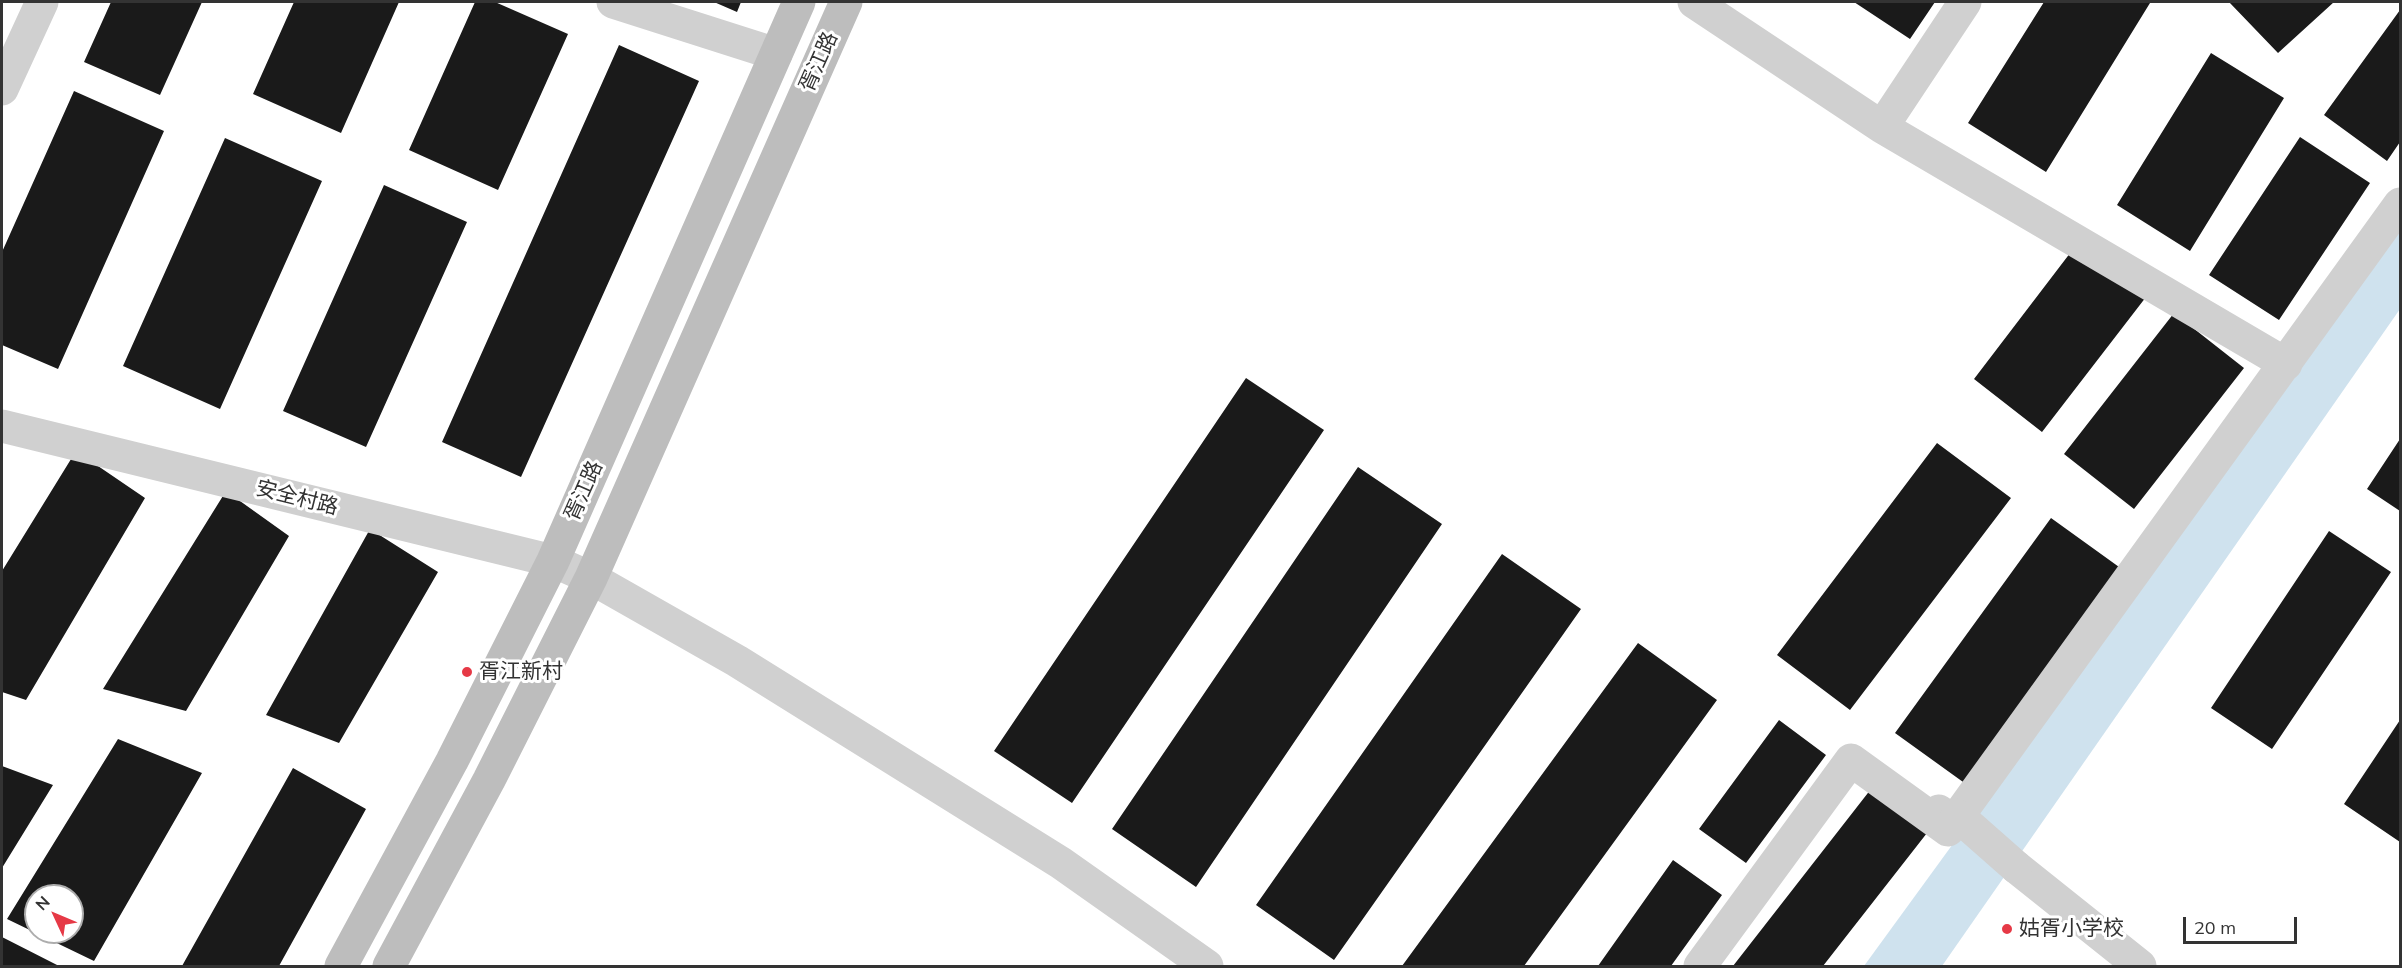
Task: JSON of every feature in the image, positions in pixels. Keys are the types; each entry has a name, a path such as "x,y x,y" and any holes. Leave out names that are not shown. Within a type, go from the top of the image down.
{"main road":[{"name":"胥江路","path":"341,966 452,761 553,561 799,2"},
{"name":"胥江路","path":"389,966 489,780 591,578 846,2"}],"street":[{"path":"2,89 42,2"},
{"path":"613,2 776,54"},
{"path":"1694,2 1882,128 2286,364"},
{"path":"1882,128 1965,2"},
{"path":"1952,823 2400,204"},
{"name":"安全村路","path":"2,426 553,561 591,578 737,661 1061,863 1207,966"},
{"path":"1700,966 1851,760 1952,823 2016,867 2140,966"}],"water":[{"path":"2400,230 2400,309 1942,966 1864,966"}],"building":[{"path":"111,2 202,2 160,95 84,62"},
{"path":"294,2 399,2 341,133 253,94"},
{"path":"475,2 495,2 568,34 498,190 409,150"},
{"path":"714,2 741,2 737,12"},
{"path":"1854,2 1935,2 1910,39"},
{"path":"2044,2 2150,3 2046,172 1968,123"},
{"path":"2229,2 2334,2 2278,53"},
{"path":"2400,10 2400,142 2387,161 2324,115"},
{"path":"619,45 699,81 521,477 442,442"},
{"path":"2211,53 2284,98 2190,251 2117,205"},
{"path":"74,91 164,131 58,369 2,345 2,252"},
{"path":"2300,137 2370,183 2279,320 2209,275"},
{"path":"225,138 322,181 220,409 123,366"},
{"path":"384,185 467,222 366,447 283,411"},
{"path":"2077,244 2146,297 2042,432 1974,379"},
{"path":"2174,313 2244,368 2134,509 2064,454"},
{"path":"1246,378 1324,430 1072,803 994,751"},
{"path":"2400,439 2400,511 2367,489"},
{"path":"1937,443 2011,498 1850,710 1777,655"},
{"path":"76,451 145,498 26,700 2,692 2,571"},
{"path":"1358,467 1442,524 1196,887 1112,829"},
{"path":"226,491 289,536 186,711 103,689"},
{"path":"2051,518 2126,572 1970,787 1895,733"},
{"path":"370,529 438,572 339,743 266,715"},
{"path":"2329,531 2391,572 2272,749 2211,708"},
{"path":"1502,554 1581,609 1334,960 1256,905"},
{"path":"1638,643 1717,700 1524,966 1402,966"},
{"path":"1779,720 1826,755 1746,863 1699,829"},
{"path":"2400,720 2400,842 2344,804"},
{"path":"118,739 202,773 94,961 59,944 84,944 84,884 29,884"},
{"path":"2,766 53,785 2,868"},
{"path":"293,768 366,809 279,966 182,966"},
{"path":"1871,789 1927,833 1823,966 1733,966"},
{"path":"1673,860 1722,895 1671,966 1598,966"},
{"path":"24,891 24,927 7,919"},
{"path":"2,937 59,966 2,966"}],"place":[{"name":"胥江新村","path":"467,672"},
{"name":"姑胥小学校","path":"2007,929"}]}
